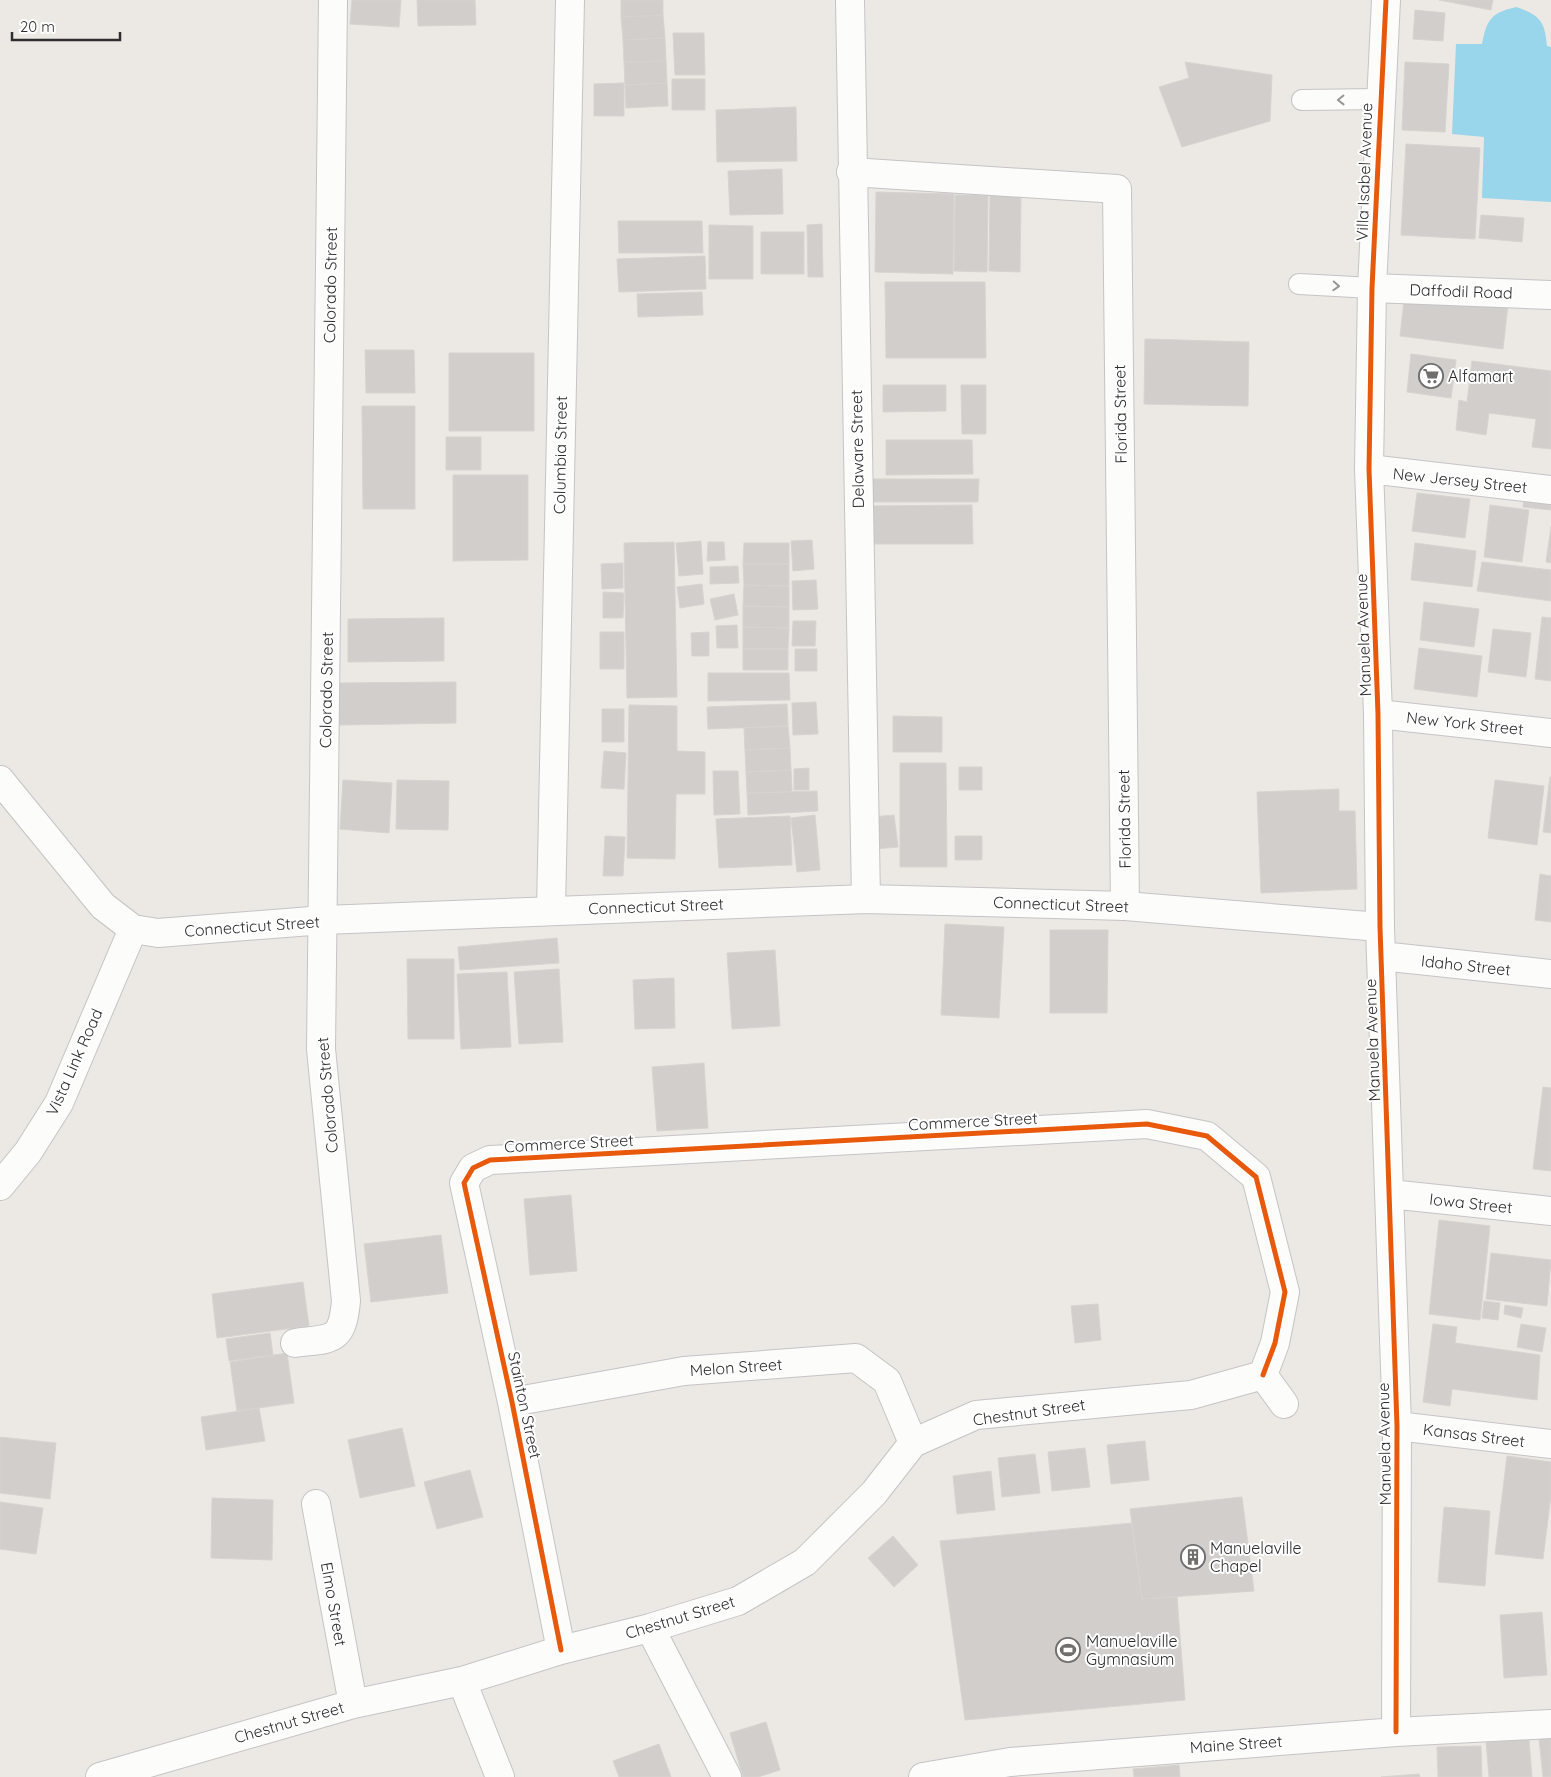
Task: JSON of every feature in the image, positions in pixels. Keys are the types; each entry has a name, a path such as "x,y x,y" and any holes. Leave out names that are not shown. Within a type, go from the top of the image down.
{"street":[{"name":"Colorado Street","path":"296,1343 333,1338 339,1331 343,1321 346,1301 321,1049 324,920 333,0"},
{"name":"Columbia Street","path":"551,910 570,0"},
{"name":"Delaware Street","path":"850,0 851,172 866,899"},
{"name":"Villa Isabel Avenue","path":"1371,346 1380,99 1386,0"},
{"name":"Florida Street","path":"851,172 1117,189 1126,906"},
{"name":"Daffodil Road","path":"1372,288 1551,295"},
{"name":"Manuela Avenue","path":"1371,346 1369,469 1378,714 1380,927 1397,1426 1396,1732"},
{"name":"New Jersey Street","path":"1369,469 1551,490"},
{"name":"New York Street","path":"1378,714 1551,733"},
{"name":"Connecticut Street","path":"0,780 103,906 133,929 158,933 324,920 866,899 1126,906 1380,927"},
{"name":"Vista Link Road","path":"0,1186 28,1152 59,1103 133,929"},
{"name":"Idaho Street","path":"1381,956 1551,974"},
{"name":"Commerce Street","path":"473,1168 490,1160 1147,1124 1207,1136 1256,1177 1284,1292 1275,1342 1263,1375"},
{"name":"Stainton Street","path":"473,1168 464,1183 512,1402 561,1650"},
{"name":"Iowa Street","path":"1390,1194 1551,1212"},
{"name":"Melon Street","path":"512,1402 684,1371 856,1358 887,1381 913,1443"},
{"path":"1263,1375 1284,1404"},
{"name":"Chestnut Street","path":"100,1777 158,1769 352,1704 462,1681 561,1650 650,1628 738,1601 805,1562 874,1492 913,1443 976,1415 1191,1395 1263,1375"},
{"name":"Kansas Street","path":"1397,1426 1551,1444"},
{"name":"Elmo Street","path":"316,1504 352,1704"},
{"path":"650,1628 727,1777"},
{"path":"462,1681 500,1777"},
{"name":"Maine Street","path":"922,1777 1010,1762 1396,1732 1551,1724"}],"lane":[{"path":"1302,100 1380,99"},
{"path":"1299,284 1372,288"}],"water":[{"path":"1516,7 1531,13 1540,20 1545,30 1547,46 1551,47 1551,202 1482,198 1484,137 1452,134 1456,44 1482,44 1491,18"}],"building":[{"path":"352,0 401,0 399,27 350,24"},
{"path":"417,0 475,0 476,25 418,26"},
{"path":"621,0 663,0 663,15 621,17"},
{"path":"1439,0 1493,0 1491,10"},
{"path":"1415,10 1445,13 1443,41 1413,39"},
{"path":"663,15 665,38 623,40 621,17"},
{"path":"673,33 704,33 705,75 675,75"},
{"path":"665,38 666,61 624,62 623,40"},
{"path":"666,61 667,83 625,85 624,62"},
{"path":"1185,62 1272,75 1270,121 1182,147 1159,87 1189,78"},
{"path":"1405,62 1449,64 1445,132 1402,130"},
{"path":"672,79 705,79 705,110 672,110"},
{"path":"624,83 624,116 594,116 594,84"},
{"path":"667,83 668,106 626,108 625,85"},
{"path":"796,107 797,161 717,162 716,110"},
{"path":"1406,144 1480,148 1475,239 1401,235"},
{"path":"782,169 783,214 730,215 728,171"},
{"path":"876,192 954,194 953,274 875,272"},
{"path":"955,195 988,195 987,272 954,271"},
{"path":"990,195 1021,196 1020,272 989,271"},
{"path":"1481,215 1524,218 1522,242 1479,238"},
{"path":"618,221 702,221 703,253 619,253"},
{"path":"822,224 823,277 808,277 807,225"},
{"path":"709,225 753,226 753,279 709,279"},
{"path":"761,232 804,232 804,274 761,274"},
{"path":"705,256 706,289 619,292 617,259"},
{"path":"885,282 985,282 986,358 886,358"},
{"path":"702,292 703,315 638,317 637,294"},
{"path":"1405,292 1508,305 1503,349 1400,336"},
{"path":"1145,339 1249,342 1248,406 1144,404"},
{"path":"365,350 414,350 415,393 366,393"},
{"path":"449,353 534,353 534,431 449,431"},
{"name":"Alfamart","path":"1411,354 1456,360 1451,398 1407,392"},
{"path":"1472,361 1551,371 1551,449 1532,447 1536,419 1489,413 1486,435 1456,430 1459,400 1467,402"},
{"path":"883,385 946,385 946,411 883,412"},
{"path":"961,385 986,385 986,434 962,434"},
{"path":"362,406 415,406 415,509 363,509"},
{"path":"446,437 481,437 481,470 446,470"},
{"path":"886,440 972,440 973,474 886,475"},
{"path":"453,475 528,475 528,560 453,561"},
{"path":"868,479 979,479 978,502 869,502"},
{"path":"1417,493 1470,499 1465,538 1412,531"},
{"path":"1524,496 1551,499 1551,510 1523,507"},
{"path":"972,505 973,544 865,544 866,506"},
{"path":"1490,505 1529,510 1522,562 1484,557"},
{"path":"1551,526 1551,563 1546,562"},
{"path":"812,540 814,569 793,571 791,541"},
{"path":"701,541 703,574 679,576 676,543"},
{"path":"674,542 677,697 627,698 624,543"},
{"path":"708,542 724,542 725,560 707,561"},
{"path":"744,543 789,543 789,564 743,564"},
{"path":"1415,543 1476,551 1472,587 1411,580"},
{"path":"1482,562 1551,570 1551,601 1477,591"},
{"path":"623,563 623,588 602,589 601,564"},
{"path":"743,564 789,564 789,586 744,585"},
{"path":"738,566 739,583 710,584 710,567"},
{"path":"816,580 818,609 793,610 792,581"},
{"path":"702,584 704,604 680,608 677,587"},
{"path":"744,585 789,586 789,607 743,606"},
{"path":"603,592 624,593 623,618 603,618"},
{"path":"734,594 738,615 715,620 710,599"},
{"path":"1424,602 1479,609 1474,647 1420,640"},
{"path":"743,606 789,607 789,628 743,627"},
{"path":"1542,617 1551,618 1551,681 1535,679"},
{"path":"444,618 444,661 348,662 348,619"},
{"path":"793,621 816,621 815,646 792,646"},
{"path":"737,625 738,648 717,648 716,626"},
{"path":"743,627 789,628 788,649 743,649"},
{"path":"1493,629 1531,633 1526,677 1488,672"},
{"path":"600,632 624,632 624,669 600,669"},
{"path":"709,632 709,656 692,656 691,633"},
{"path":"1419,648 1482,656 1477,697 1414,689"},
{"path":"743,649 788,649 788,670 743,670"},
{"path":"795,649 817,649 817,671 795,671"},
{"path":"708,673 789,673 790,700 708,701"},
{"path":"456,682 456,723 339,725 338,683"},
{"path":"816,702 818,734 793,735 792,703"},
{"path":"787,704 788,726 708,729 707,707"},
{"path":"629,705 677,706 677,751 705,752 705,794 676,794 675,859 627,858"},
{"path":"602,709 624,709 624,742 602,742"},
{"path":"893,716 942,717 942,752 893,752"},
{"path":"788,726 790,748 745,750 744,728"},
{"path":"790,748 791,770 746,772 745,750"},
{"path":"604,751 626,753 624,789 601,788"},
{"path":"900,763 946,763 947,867 900,867"},
{"path":"959,767 982,767 982,790 959,790"},
{"path":"809,768 809,790 794,790 794,769"},
{"path":"791,770 792,792 747,793 746,772"},
{"path":"713,771 738,771 740,814 714,815"},
{"path":"1551,777 1551,833 1543,832"},
{"path":"343,780 392,783 389,833 340,829"},
{"path":"397,780 449,781 448,830 396,829"},
{"path":"1495,780 1544,786 1537,845 1488,838"},
{"path":"1339,789 1339,811 1355,811 1357,889 1261,893 1257,792"},
{"path":"817,791 818,811 748,815 747,793"},
{"path":"815,815 820,870 797,872 791,818"},
{"path":"894,815 898,847 875,849 872,817"},
{"path":"790,816 792,865 719,868 716,819"},
{"path":"605,836 625,837 623,876 603,876"},
{"path":"955,836 982,836 982,860 955,860"},
{"path":"1540,874 1551,876 1551,922 1535,920"},
{"path":"945,924 1004,927 999,1018 941,1015"},
{"path":"1050,930 1108,930 1107,1013 1050,1013"},
{"path":"557,938 559,963 460,970 458,947"},
{"path":"775,950 780,1026 732,1029 727,953"},
{"path":"407,959 454,959 454,1039 408,1039"},
{"path":"559,969 563,1042 519,1044 514,972"},
{"path":"507,972 511,1047 461,1049 457,974"},
{"path":"674,978 675,1028 635,1029 633,980"},
{"path":"704,1063 708,1128 657,1131 652,1067"},
{"path":"1543,1087 1551,1088 1551,1171 1533,1169"},
{"path":"571,1195 577,1271 530,1275 524,1199"},
{"path":"1439,1220 1490,1226 1480,1320 1429,1314"},
{"path":"441,1235 448,1293 371,1302 364,1244"},
{"path":"1491,1253 1551,1260 1547,1306 1486,1299"},
{"path":"303,1282 309,1326 217,1338 212,1294"},
{"path":"1484,1301 1500,1303 1498,1320 1482,1318"},
{"path":"1098,1304 1101,1340 1075,1343 1071,1306"},
{"path":"1505,1305 1523,1308 1521,1318 1504,1314"},
{"path":"1433,1324 1457,1327 1455,1343 1540,1355 1537,1400 1452,1389 1450,1406 1423,1402"},
{"path":"1521,1324 1546,1328 1542,1352 1517,1347"},
{"path":"270,1333 273,1355 229,1361 226,1339"},
{"path":"287,1353 294,1403 237,1411 230,1362"},
{"path":"259,1408 265,1441 206,1450 201,1417"},
{"path":"402,1428 415,1486 360,1498 348,1440"},
{"path":"0,1437 56,1443 50,1499 0,1493"},
{"path":"1145,1441 1149,1480 1111,1484 1107,1445"},
{"path":"1085,1448 1090,1487 1052,1491 1048,1452"},
{"path":"1035,1454 1040,1493 1002,1497 998,1458"},
{"path":"1507,1456 1551,1462 1551,1495 1543,1559 1495,1554"},
{"path":"470,1470 483,1517 437,1529 424,1482"},
{"path":"991,1471 995,1510 957,1514 953,1476"},
{"name":"Manuelaville Chapel","path":"1242,1497 1254,1591 1142,1599 1130,1509"},
{"path":"212,1498 273,1500 272,1560 211,1558"},
{"path":"0,1502 43,1508 36,1554 0,1549"},
{"path":"1444,1507 1490,1511 1485,1586 1438,1582"},
{"name":"Manuelaville Gymnasium","path":"1132,1523 1142,1599 1177,1597 1185,1700 965,1720 940,1541"},
{"path":"893,1536 918,1565 894,1587 868,1558"},
{"path":"1542,1612 1547,1675 1504,1678 1500,1615"},
{"path":"766,1722 780,1770 758,1777 743,1777 730,1733"},
{"path":"1551,1737 1551,1777 1543,1777 1539,1739"},
{"path":"1529,1739 1532,1777 1489,1777 1486,1742"},
{"path":"659,1744 671,1777 619,1777 613,1761"},
{"path":"1481,1746 1482,1777 1438,1777 1437,1747"},
{"path":"1179,1765 1180,1777 1134,1777 1133,1769"},
{"path":"1419,1774 1420,1777 1381,1777"}],"cycle path":[{"path":"1386,0 1372,288 1369,469 1378,714 1380,927 1397,1426 1396,1732"},
{"path":"561,1650 512,1402 464,1183 473,1168 490,1160 1147,1124 1207,1136 1256,1177 1285,1292 1275,1343 1263,1375"}],"place":[{"name":"Alfamart","path":"1431,376"},
{"name":"Manuelaville Chapel","path":"1193,1557"},
{"name":"Manuelaville Gymnasium","path":"1068,1650"}]}
